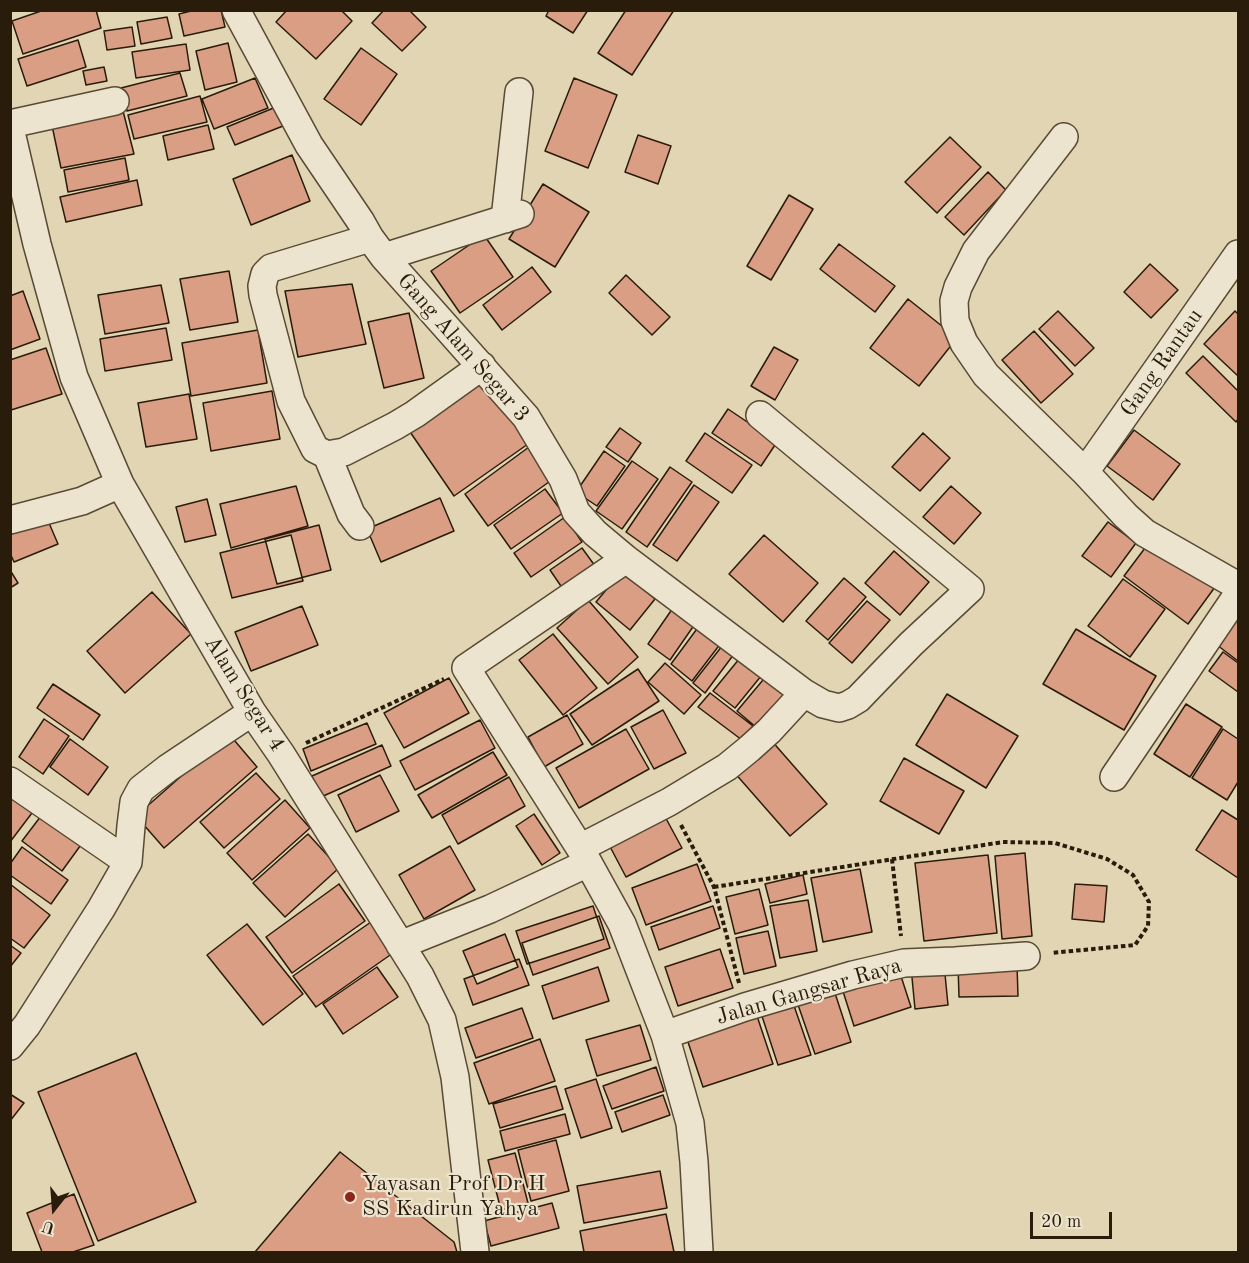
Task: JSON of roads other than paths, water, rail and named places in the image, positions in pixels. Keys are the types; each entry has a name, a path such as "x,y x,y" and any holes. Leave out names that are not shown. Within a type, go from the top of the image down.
{"street":[{"name":"Gang Alam Segar 3","path":"236,10 309,145 377,248 526,417 563,479 576,512 595,533 626,559 804,693 823,704 839,708 858,699 911,644 970,589 760,415"},
{"path":"482,366 395,426 344,452 327,455 315,449 291,401 263,295 263,280 271,268 377,248 512,216 519,92"},
{"path":"10,126 115,101"},
{"name":"Alam Segar 4","path":"10,126 37,244 74,377 120,484 252,712 281,754 420,976 442,1020 455,1077 475,1252"},
{"path":"1064,138 976,251 957,287 954,301 955,321 964,343 986,375 1085,472 1126,516 1145,533 1239,586"},
{"name":"Gang Rantau","path":"1085,472 1239,254"},
{"path":"327,455 351,514 360,526"},
{"path":"10,519 82,501 120,484"},
{"path":"626,559 466,669 584,856 622,924 665,1035 690,1124 699,1252"},
{"path":"1114,777 1239,594"},
{"path":"400,945 490,909 584,856 727,767 769,731 804,693"},
{"path":"10,1046 19,1018 101,909 128,862 134,802 141,789 168,768 252,712"},
{"path":"10,781 128,862"},
{"name":"Jalan Gangsar Raya","path":"665,1035 745,1007 853,975 904,963 1026,956"}],"place":[{"name":"Yayasan Prof Dr H SS Kadirun Yahya","path":"350,1197"}]}
